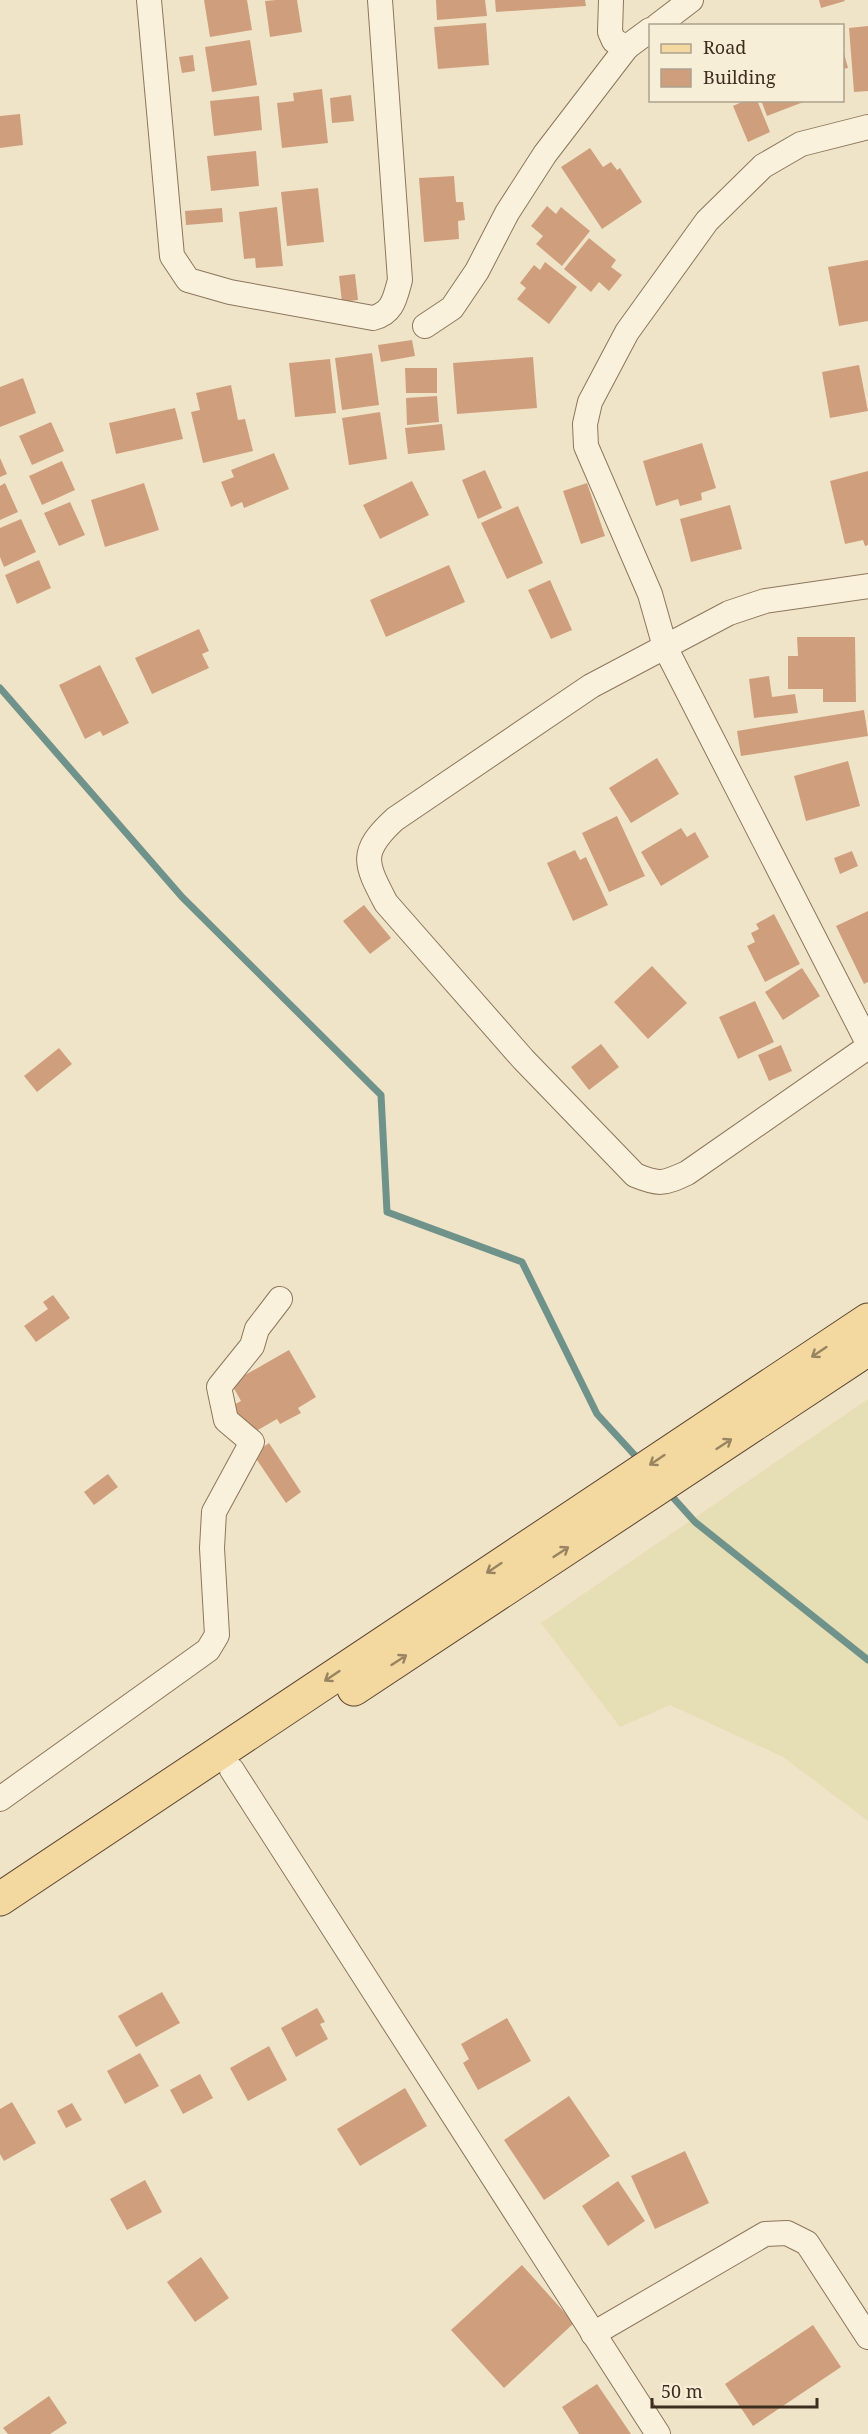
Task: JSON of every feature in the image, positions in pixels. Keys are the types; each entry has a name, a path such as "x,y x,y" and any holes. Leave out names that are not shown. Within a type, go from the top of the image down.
{"main road":[{"path":"0,1899 868,1320"},
{"path":"0,1924 868,1349"}],"street":[{"path":"149,0 172,256 181,273 188,280 230,292 373,318 384,315 392,307 400,280 380,0"},
{"path":"611,0 610,32 614,42 627,47"},
{"path":"660,24 691,0"},
{"path":"425,327 452,308 477,271 507,213 545,154 627,47 649,31"},
{"path":"868,127 801,144 763,166 707,221 627,332 590,402 585,424 586,446 650,594 665,647 868,1045 687,1173 672,1180 654,1183 635,1175 523,1059 386,903 372,876 368,858 376,837 395,819 591,686 665,647 729,613 765,601 868,586"},
{"path":"0,1799 208,1650 217,1635 212,1548 214,1512 252,1442 226,1420 219,1387 252,1346 257,1329 280,1299"},
{"path":"232,1770 658,2434"},
{"path":"593,2334 765,2234 787,2234 807,2243 868,2337"}],"shaded area":[{"path":"868,1399 868,1821 783,1757 670,1705 620,1727 541,1623"}],"building":[{"path":"204,0 247,0 252,30 210,37"},
{"path":"297,0 302,32 270,37 265,1"},
{"path":"436,0 485,0 487,16 437,20"},
{"path":"495,0 585,0 586,6 496,12"},
{"path":"819,0 844,0 845,1 821,8"},
{"path":"486,23 489,65 438,69 434,27"},
{"path":"868,26 868,91 854,92 849,28"},
{"path":"250,40 257,85 212,92 205,47"},
{"path":"844,53 848,68 844,69"},
{"path":"193,55 195,71 182,73 179,57"},
{"path":"322,89 328,143 282,148 277,103 294,101 293,93"},
{"path":"351,95 354,121 332,123 330,98"},
{"path":"259,96 262,130 214,136 210,101"},
{"path":"742,102 758,102 770,132 748,142 733,106"},
{"path":"762,102 803,102 767,116"},
{"path":"20,114 23,145 0,148 0,116"},
{"path":"590,148 603,167 611,162 617,170 620,168 642,202 602,229 561,167"},
{"path":"256,151 259,186 211,191 207,156"},
{"path":"454,176 456,202 463,202 465,220 458,221 459,239 424,242 419,178"},
{"path":"318,188 324,242 287,246 281,192"},
{"path":"547,206 556,214 561,207 590,231 562,266 536,244 543,236 531,226"},
{"path":"277,207 283,266 256,268 255,258 244,259 239,212"},
{"path":"222,208 223,222 186,225 185,211"},
{"path":"589,238 616,260 611,267 622,275 609,291 599,282 591,292 564,269"},
{"path":"868,260 868,321 839,326 828,267"},
{"path":"545,262 577,287 549,324 517,299 526,288 520,283 534,265 540,270"},
{"path":"355,274 358,300 342,302 339,276"},
{"path":"412,340 415,356 381,362 378,345"},
{"path":"372,353 379,405 342,410 335,358"},
{"path":"533,357 537,408 457,414 453,363"},
{"path":"330,359 336,413 295,417 289,363"},
{"path":"859,365 868,411 830,418 822,372"},
{"path":"405,368 437,368 437,393 406,393"},
{"path":"23,378 36,413 0,427 0,387"},
{"path":"231,385 238,420 245,419 253,451 203,463 191,412 200,410 196,393"},
{"path":"437,396 439,422 407,425 406,398"},
{"path":"175,408 183,439 116,454 109,423"},
{"path":"380,412 387,459 349,465 342,418"},
{"path":"51,422 64,451 32,465 19,436"},
{"path":"442,424 445,450 408,454 405,428"},
{"path":"702,443 716,488 701,493 702,500 680,506 678,499 656,506 643,461"},
{"path":"274,453 289,489 244,508 242,502 231,507 221,482 234,477 231,470"},
{"path":"0,458 7,474 0,477"},
{"path":"62,461 75,490 42,505 29,476"},
{"path":"485,470 502,508 478,519 462,480"},
{"path":"868,471 868,545 865,546 863,540 845,544 830,481"},
{"path":"412,481 429,515 380,539 363,505"},
{"path":"5,483 18,512 0,520 0,486"},
{"path":"144,483 159,530 105,547 91,500"},
{"path":"587,483 605,536 581,544 563,491"},
{"path":"70,502 85,535 59,546 44,513"},
{"path":"730,505 742,549 691,562 680,519"},
{"path":"518,506 543,563 507,579 481,523"},
{"path":"21,519 36,552 4,567 0,557 0,528"},
{"path":"39,560 51,588 17,604 5,575"},
{"path":"449,565 465,602 386,637 370,600"},
{"path":"550,580 572,630 551,639 528,590"},
{"path":"199,629 209,651 202,654 209,668 152,694 135,658"},
{"path":"797,637 855,637 856,702 823,702 823,689 788,689 788,656 798,656"},
{"path":"100,665 129,723 103,736 100,731 85,739 59,685"},
{"path":"769,676 772,697 795,694 798,713 754,718 749,679"},
{"path":"864,710 868,736 741,756 737,731"},
{"path":"657,758 679,794 631,823 609,788"},
{"path":"848,761 860,806 806,821 794,776"},
{"path":"617,816 645,876 609,892 582,833"},
{"path":"681,828 687,837 695,832 709,857 661,886 641,852"},
{"path":"575,850 580,860 586,857 608,905 573,921 547,863"},
{"path":"852,851 858,866 840,874 834,858"},
{"path":"364,905 391,938 370,954 343,921"},
{"path":"868,911 868,982 864,984 836,926"},
{"path":"774,914 800,964 765,982 747,946 755,942 751,933 759,929 756,924"},
{"path":"652,966 687,1003 648,1039 614,1002"},
{"path":"802,968 820,996 783,1020 765,992"},
{"path":"755,1001 774,1042 738,1059 719,1017"},
{"path":"601,1044 619,1067 589,1090 571,1067"},
{"path":"781,1045 792,1071 769,1081 758,1055"},
{"path":"59,1048 72,1064 37,1092 24,1076"},
{"path":"53,1295 70,1318 36,1342 24,1326 48,1309 43,1302"},
{"path":"289,1350 316,1397 298,1408 301,1413 280,1424 277,1419 246,1437 230,1407 241,1401 231,1383"},
{"path":"269,1443 301,1492 286,1503 253,1454"},
{"path":"108,1474 118,1487 94,1505 84,1492"},
{"path":"162,1992 180,2023 136,2047 118,2016"},
{"path":"317,2008 325,2022 320,2024 328,2039 296,2057 281,2028"},
{"path":"507,2018 531,2061 478,2090 463,2063 469,2059 461,2044"},
{"path":"269,2046 287,2080 248,2101 230,2068"},
{"path":"140,2053 159,2086 125,2104 107,2071"},
{"path":"200,2074 213,2098 183,2114 170,2090"},
{"path":"405,2088 427,2126 360,2166 337,2129"},
{"path":"569,2096 610,2156 544,2200 504,2140"},
{"path":"12,2102 36,2143 4,2161 0,2154 0,2109"},
{"path":"72,2103 82,2120 66,2128 57,2111"},
{"path":"685,2151 709,2203 655,2229 631,2176"},
{"path":"145,2180 162,2212 127,2230 110,2199"},
{"path":"618,2181 645,2221 608,2246 582,2206"},
{"path":"201,2257 229,2298 195,2322 167,2282"},
{"path":"522,2265 574,2323 504,2388 451,2330"},
{"path":"813,2325 841,2367 753,2426 725,2384"},
{"path":"597,2384 631,2434 579,2434 562,2407"},
{"path":"49,2396 67,2423 50,2434 8,2434 3,2428"}],"waterway":[{"path":"0,688 182,897 381,1095 387,1212 522,1262 597,1414 641,1462"},
{"path":"668,1492 695,1522 868,1660"}]}
